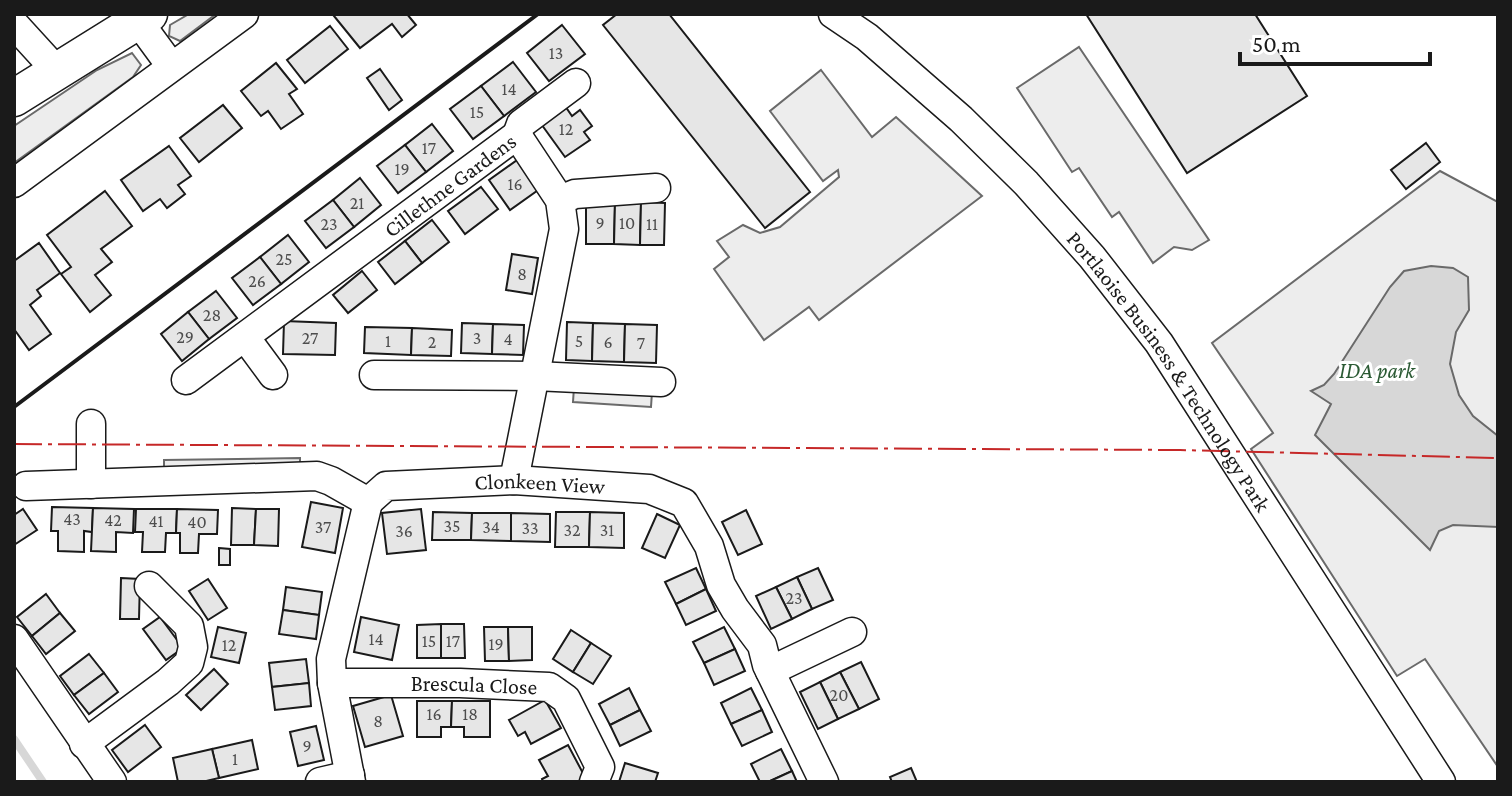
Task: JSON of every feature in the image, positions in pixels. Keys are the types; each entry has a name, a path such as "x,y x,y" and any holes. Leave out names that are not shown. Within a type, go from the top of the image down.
{"main road":[{"path":"14,98 144,17"}],"street":[{"path":"14,183 244,14"},
{"name":"Portlaoise Business & Technology Park","path":"833,14 867,37 961,119 1026,183 1101,269 1159,343 1441,782"},
{"path":"144,17 171,66"},
{"path":"14,24 56,70"},
{"path":"517,135 521,124 576,83"},
{"name":"Cillethne Gardens","path":"186,380 517,135 560,200"},
{"path":"514,480 564,229 560,200 575,194 656,188"},
{"path":"245,337 273,375"},
{"path":"374,375 535,376 661,382"},
{"path":"91,424 91,484"},
{"path":"26,486 317,476 368,502 331,659 332,683 351,779 320,782"},
{"name":"Clonkeen View","path":"368,502 386,486 514,480 649,489 684,503 709,546 721,585 762,645 770,671 824,782"},
{"path":"84,744 189,663 193,647 189,626 149,586"},
{"path":"770,671 852,632"},
{"path":"14,639 112,782"},
{"name":"Brescula Close","path":"332,683 549,687 566,699 600,767 594,782"}],"shaded area":[{"path":"189,14 216,14 180,41 169,36 170,25"},
{"path":"1079,47 1209,240 1192,250 1174,247 1153,263 1119,212 1112,217 1079,168 1072,172 1017,88"},
{"path":"132,53 141,65 133,77 14,163 14,126 97,70"},
{"path":"821,70 872,137 896,117 982,196 819,320 809,307 764,340 714,269 729,257 717,241 743,225 760,233 780,227 839,177 838,170 823,181 770,111"},
{"name":"IDA park","path":"1440,171 1498,202 1498,767 1425,659 1397,676 1251,449 1273,433 1212,343"},
{"path":"1431,266 1453,268 1468,277 1469,310 1456,332 1450,364 1459,395 1473,416 1498,436 1498,527 1453,525 1439,531 1430,550 1315,435 1331,404 1311,391 1324,385 1334,374 1390,287 1404,271"},
{"path":"574,387 652,392 651,407 573,402"},
{"path":"300,458 300,467 164,469 164,460"}],"building":[{"path":"407,14 416,25 402,37 392,24 360,48 334,16"},
{"path":"617,14 669,14 810,192 765,228 603,25"},
{"path":"1086,14 1255,14 1307,96 1187,173"},
{"path":"562,25 585,54 549,81 527,53"},
{"path":"330,26 348,49 305,83 287,60"},
{"path":"513,62 536,92 504,116 481,86"},
{"path":"276,63 297,89 289,94 303,114 281,129 268,111 261,116 241,91"},
{"path":"380,69 402,100 389,110 367,78"},
{"path":"481,86 504,116 473,139 450,109"},
{"path":"563,103 572,116 580,110 592,126 584,132 590,140 565,157 539,121"},
{"path":"223,105 242,128 199,162 180,138"},
{"path":"432,124 453,151 426,172 405,145"},
{"path":"1426,143 1440,162 1406,189 1391,170"},
{"path":"405,145 426,172 398,193 377,166"},
{"path":"169,146 191,176 178,185 185,194 167,208 160,199 143,211 121,180"},
{"path":"520,158 541,188 510,210 489,180"},
{"path":"360,178 381,205 354,227 333,200"},
{"path":"481,187 498,209 465,234 448,211"},
{"path":"105,191 132,226 101,249 112,262 95,275 111,295 90,312 61,274 71,267 47,235"},
{"path":"333,200 354,227 326,248 305,221"},
{"path":"586,202 615,202 614,244 586,244"},
{"path":"615,202 641,202 640,245 614,244"},
{"path":"641,202 665,203 664,245 640,245"},
{"path":"432,220 449,242 422,263 405,241"},
{"path":"288,235 309,262 281,284 260,257"},
{"path":"405,241 422,263 395,284 378,262"},
{"path":"39,243 60,273 37,290 41,296 30,305 51,334 29,350 14,329 14,261"},
{"path":"512,254 538,258 532,294 506,290"},
{"path":"260,257 281,284 253,305 232,278"},
{"path":"362,271 377,290 348,313 333,295"},
{"path":"216,291 237,318 209,339 188,312"},
{"path":"188,312 209,339 182,361 161,334"},
{"path":"284,321 336,323 335,355 283,354"},
{"path":"567,322 593,323 592,361 566,360"},
{"path":"462,323 493,324 492,354 461,353"},
{"path":"593,323 625,324 624,362 592,361"},
{"path":"493,324 524,325 523,355 492,354"},
{"path":"625,324 657,325 656,363 624,362"},
{"path":"365,327 412,328 411,355 364,353"},
{"path":"412,328 452,330 451,356 411,355"},
{"path":"311,502 343,508 335,553 302,547"},
{"path":"52,507 93,508 92,532 84,531 84,552 58,551 58,531 51,531"},
{"path":"93,508 134,509 133,533 116,532 116,552 91,551"},
{"path":"232,508 256,509 254,545 231,545"},
{"path":"23,509 37,530 14,545 14,515"},
{"path":"136,509 177,509 176,533 166,533 165,552 142,552 143,532 135,532"},
{"path":"177,509 218,510 217,534 199,534 198,553 180,553 180,533 176,533"},
{"path":"256,509 279,509 278,546 254,545"},
{"path":"421,509 426,550 387,554 382,513"},
{"path":"746,510 762,544 738,555 722,522"},
{"path":"433,512 472,513 471,540 432,540"},
{"path":"556,512 590,512 589,547 555,547"},
{"path":"590,512 624,513 624,548 589,547"},
{"path":"472,513 511,513 511,541 471,540"},
{"path":"511,513 550,514 550,542 511,541"},
{"path":"657,514 680,525 665,558 642,548"},
{"path":"219,548 230,549 230,565 219,565"},
{"path":"696,568 706,589 676,604 665,582"},
{"path":"818,568 833,600 812,609 797,577"},
{"path":"797,577 812,609 792,619 776,587"},
{"path":"121,578 140,579 139,619 120,619"},
{"path":"208,579 227,608 208,620 189,591"},
{"path":"286,587 322,592 319,615 283,610"},
{"path":"776,587 792,619 771,629 756,596"},
{"path":"706,589 716,611 686,625 676,604"},
{"path":"46,594 60,613 32,636 17,617"},
{"path":"283,610 319,615 316,639 279,634"},
{"path":"60,613 75,631 46,654 32,636"},
{"path":"160,617 183,648 166,660 143,629"},
{"path":"361,617 399,625 392,660 354,652"},
{"path":"441,624 441,658 417,658 417,625"},
{"path":"441,624 464,624 465,658 441,658"},
{"path":"218,627 246,633 239,663 211,657"},
{"path":"484,627 508,627 509,661 485,661"},
{"path":"508,627 532,627 532,660 509,661"},
{"path":"724,627 735,649 704,663 693,642"},
{"path":"571,630 591,643 573,672 553,659"},
{"path":"591,643 611,656 593,684 573,672"},
{"path":"735,649 745,671 714,685 704,663"},
{"path":"89,654 104,673 74,695 60,676"},
{"path":"306,659 309,683 272,687 269,663"},
{"path":"861,662 879,699 859,709 840,672"},
{"path":"214,669 228,684 201,710 186,695"},
{"path":"840,672 859,709 838,719 820,682"},
{"path":"104,673 118,692 89,714 74,695"},
{"path":"820,682 838,719 818,729 800,692"},
{"path":"309,683 311,706 275,710 272,687"},
{"path":"629,688 640,710 610,725 599,704"},
{"path":"751,688 762,710 731,724 721,703"},
{"path":"391,695 403,736 365,747 353,706"},
{"path":"545,700 561,728 531,744 525,732 518,736 509,720"},
{"path":"417,701 452,701 451,727 441,727 441,737 417,737"},
{"path":"452,701 490,701 490,737 464,737 464,727 451,727"},
{"path":"640,710 651,731 620,746 610,725"},
{"path":"762,710 772,732 742,746 731,724"},
{"path":"145,725 161,747 128,772 112,750"},
{"path":"316,726 324,760 298,766 290,732"},
{"path":"252,740 258,769 219,778 212,749"},
{"path":"568,745 585,777 577,782 543,782 542,779 548,776 539,760"},
{"path":"212,749 219,778 178,782 173,758"},
{"path":"781,749 792,771 768,782 760,782 751,764"},
{"path":"625,763 658,773 655,782 619,782"},
{"path":"911,768 917,782 892,782 890,777"},
{"path":"792,771 797,782 768,782"}],"waterway":[{"path":"14,739 43,782"}],"wall":[{"path":"14,407 538,14"}],"power":[{"path":"14,444 1180,450 1498,458"}]}
